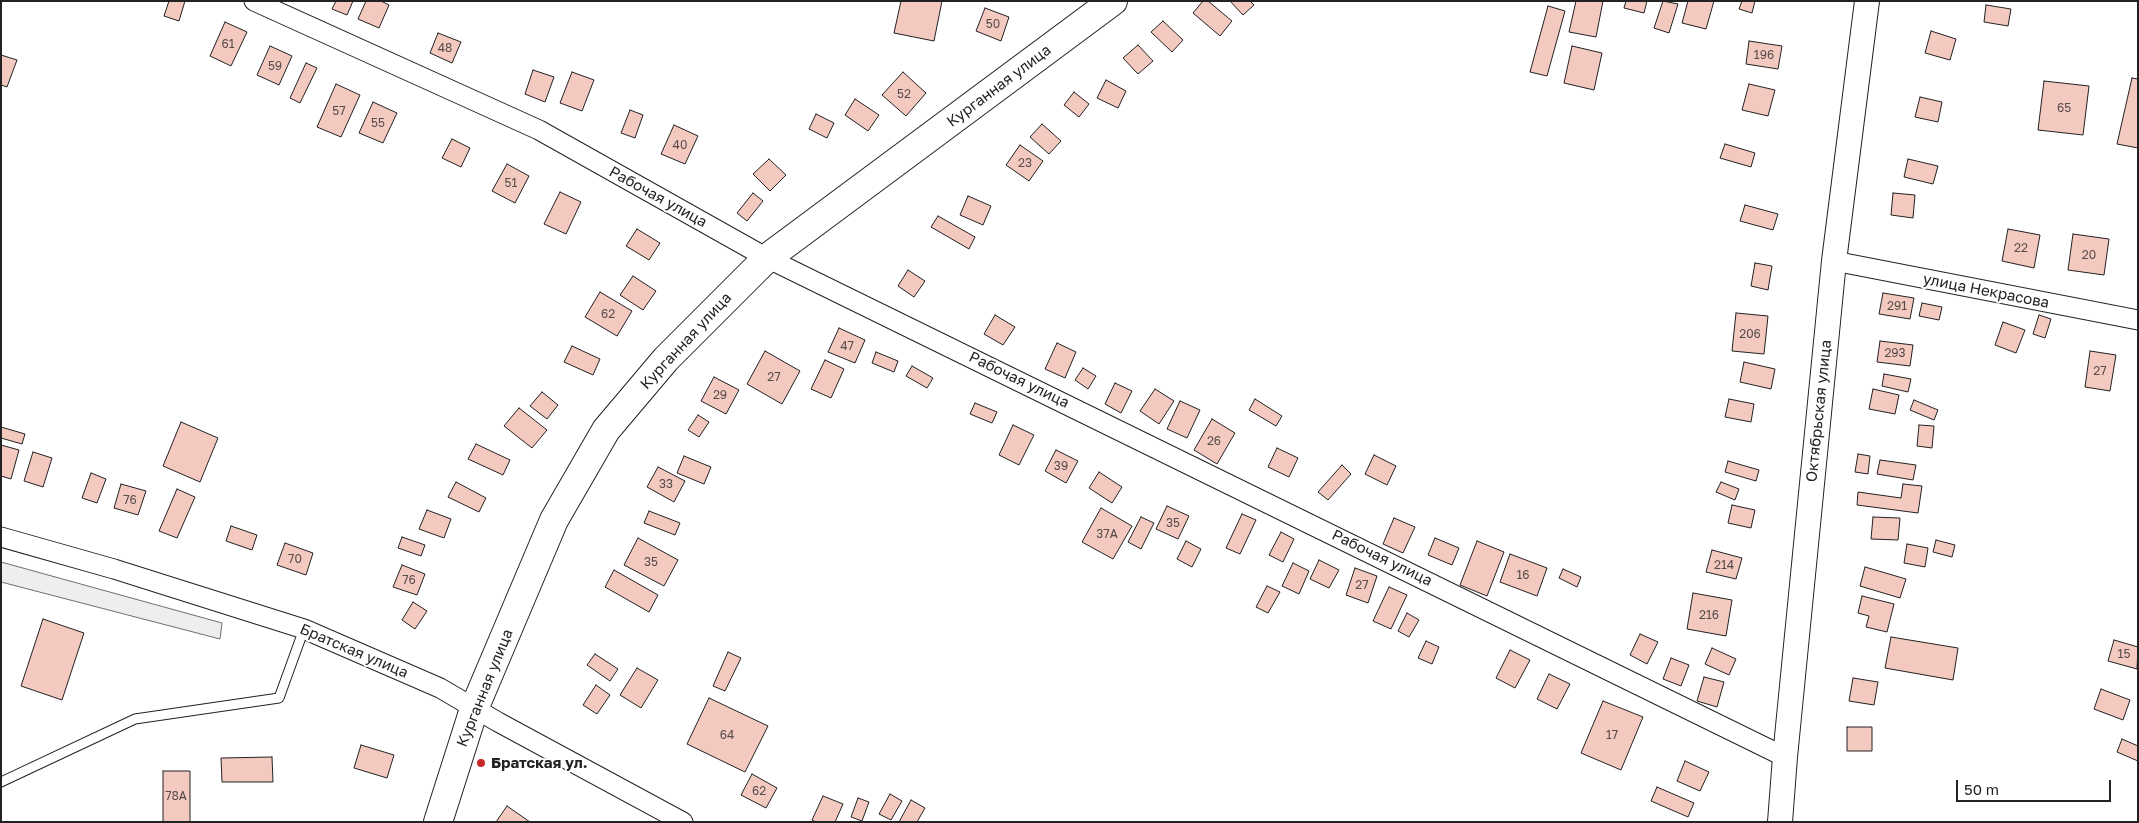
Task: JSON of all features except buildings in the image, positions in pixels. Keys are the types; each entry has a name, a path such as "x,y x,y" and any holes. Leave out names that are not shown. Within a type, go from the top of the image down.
{"main road":[{"name":"Курганная улица","path":"438,822 474,708 554,520 606,430 666,359 767,258 1113,1"}],"street":[{"name":"Рабочая улица","path":"254,1 539,130 767,258 1785,757"},
{"name":"Октябрьская улица","path":"1780,822 1834,261 1867,1"},
{"name":"улица Некрасова","path":"1834,261 2138,320"},
{"name":"Братская улица","path":"1,537 114,569 304,629 440,688 683,822"}],"lane":[{"path":"1,782 135,719 279,698 304,629"}],"shaded area":[{"path":"1,562 222,623 220,639 1,582"}],"place":[{"name":"Братская ул.","path":"481,763"}]}
